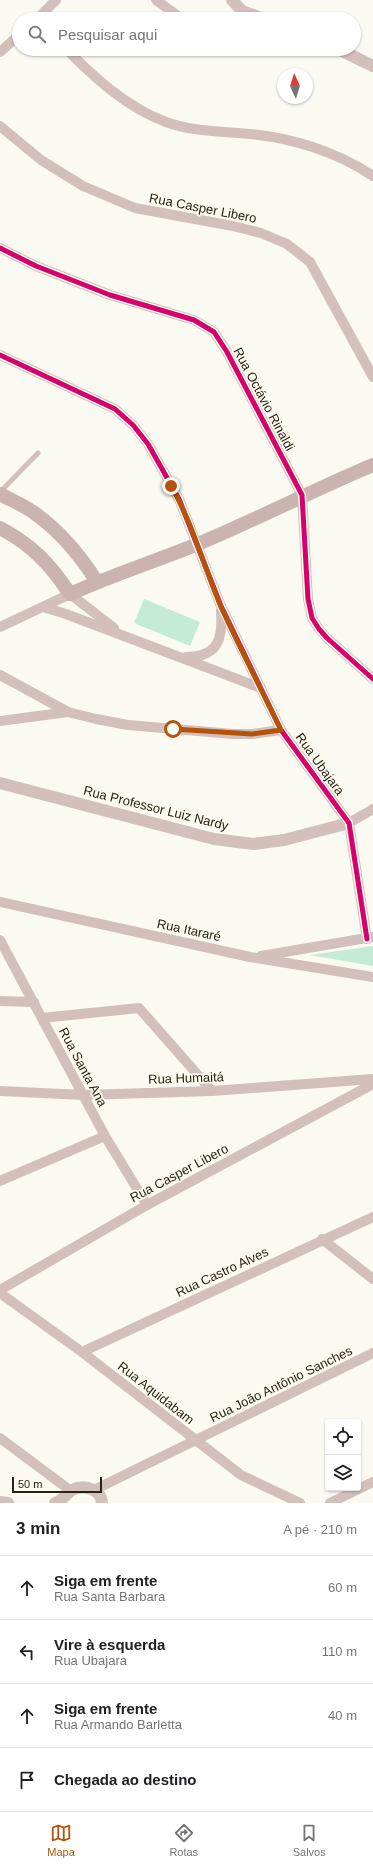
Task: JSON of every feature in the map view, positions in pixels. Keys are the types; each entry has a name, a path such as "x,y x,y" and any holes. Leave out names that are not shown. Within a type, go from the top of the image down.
{"main road":[{"path":"0,528 20,538 45,560 70,594 97,582 198,544 302,495 373,465"},
{"path":"0,493 32,512 61,535 88,566 97,582"}],"street":[{"path":"44,12 56,0"},
{"path":"156,0 172,12"},
{"path":"232,0 245,12"},
{"path":"0,52 12,41"},
{"path":"73,56 97,80 129,103 166,122 204,131 251,134 290,140 330,153 373,176"},
{"path":"352,56 373,66"},
{"name":"Rua Casper Libero","path":"0,126 41,160 83,186 135,208 234,226 261,233 287,244 310,262 373,377"},
{"name":"Rua Octávio Rinaldi","path":"0,248 36,266 102,292 194,320 214,332 227,352 302,495 308,599 312,618 318,629 373,679"},
{"name":"Rua Ubajara","path":"0,355 115,409 133,425 148,444 179,499 198,544 221,606 281,730 349,822 370,938"},
{"path":"0,627 70,594 122,635"},
{"path":"180,657 199,657 212,651 220,640 223,629 221,606"},
{"path":"43,608 122,635 261,688"},
{"path":"0,675 68,712 136,726 233,734 252,734 281,730"},
{"path":"0,721 68,712"},
{"name":"Rua Professor Luiz Nardy","path":"0,783 214,839 253,844 284,840 349,822 373,809"},
{"name":"Rua Itararé","path":"0,902 250,957 373,977"},
{"path":"250,957 370,938"},
{"name":"Rua Santa Ana","path":"0,940 105,1136 147,1205"},
{"path":"0,1001 34,1002"},
{"path":"42,1018 139,1008 212,1091"},
{"name":"Rua Humaitá","path":"0,1091 84,1095 212,1091 373,1079"},
{"name":"Rua Casper Libero","path":"0,1290 147,1205 373,1084"},
{"path":"0,1181 105,1136"},
{"name":"Rua Castro Alves","path":"82,1352 322,1239 373,1217"},
{"path":"322,1239 373,1279"},
{"name":"Rua Aquidabam","path":"0,1293 82,1352 241,1476 300,1503"},
{"name":"Rua João Antônio Sanches","path":"94,1490 373,1353"},
{"path":"0,1438 68,1497"},
{"path":"330,1503 373,1482"},
{"path":"54,1503 68,1497 78,1488 94,1490 100,1496 102,1503"},
{"path":"0,1502 8,1503"}],"lane":[{"path":"0,493 38,453"}],"green space":[{"path":"144,599 200,622 190,646 134,623"},
{"path":"373,946 373,966 310,955"}],"cycle path":[{"path":"0,248 36,266 110,295 194,320 214,332 227,352 302,495 308,599 312,618 327,638 373,679"},
{"path":"0,355 115,409 133,425 148,444 179,499 221,606 281,730 349,823 367,939"}],"route":[{"path":"171,486 179,499 198,544 221,606 281,730 268,733 233,734 173,729"}]}
